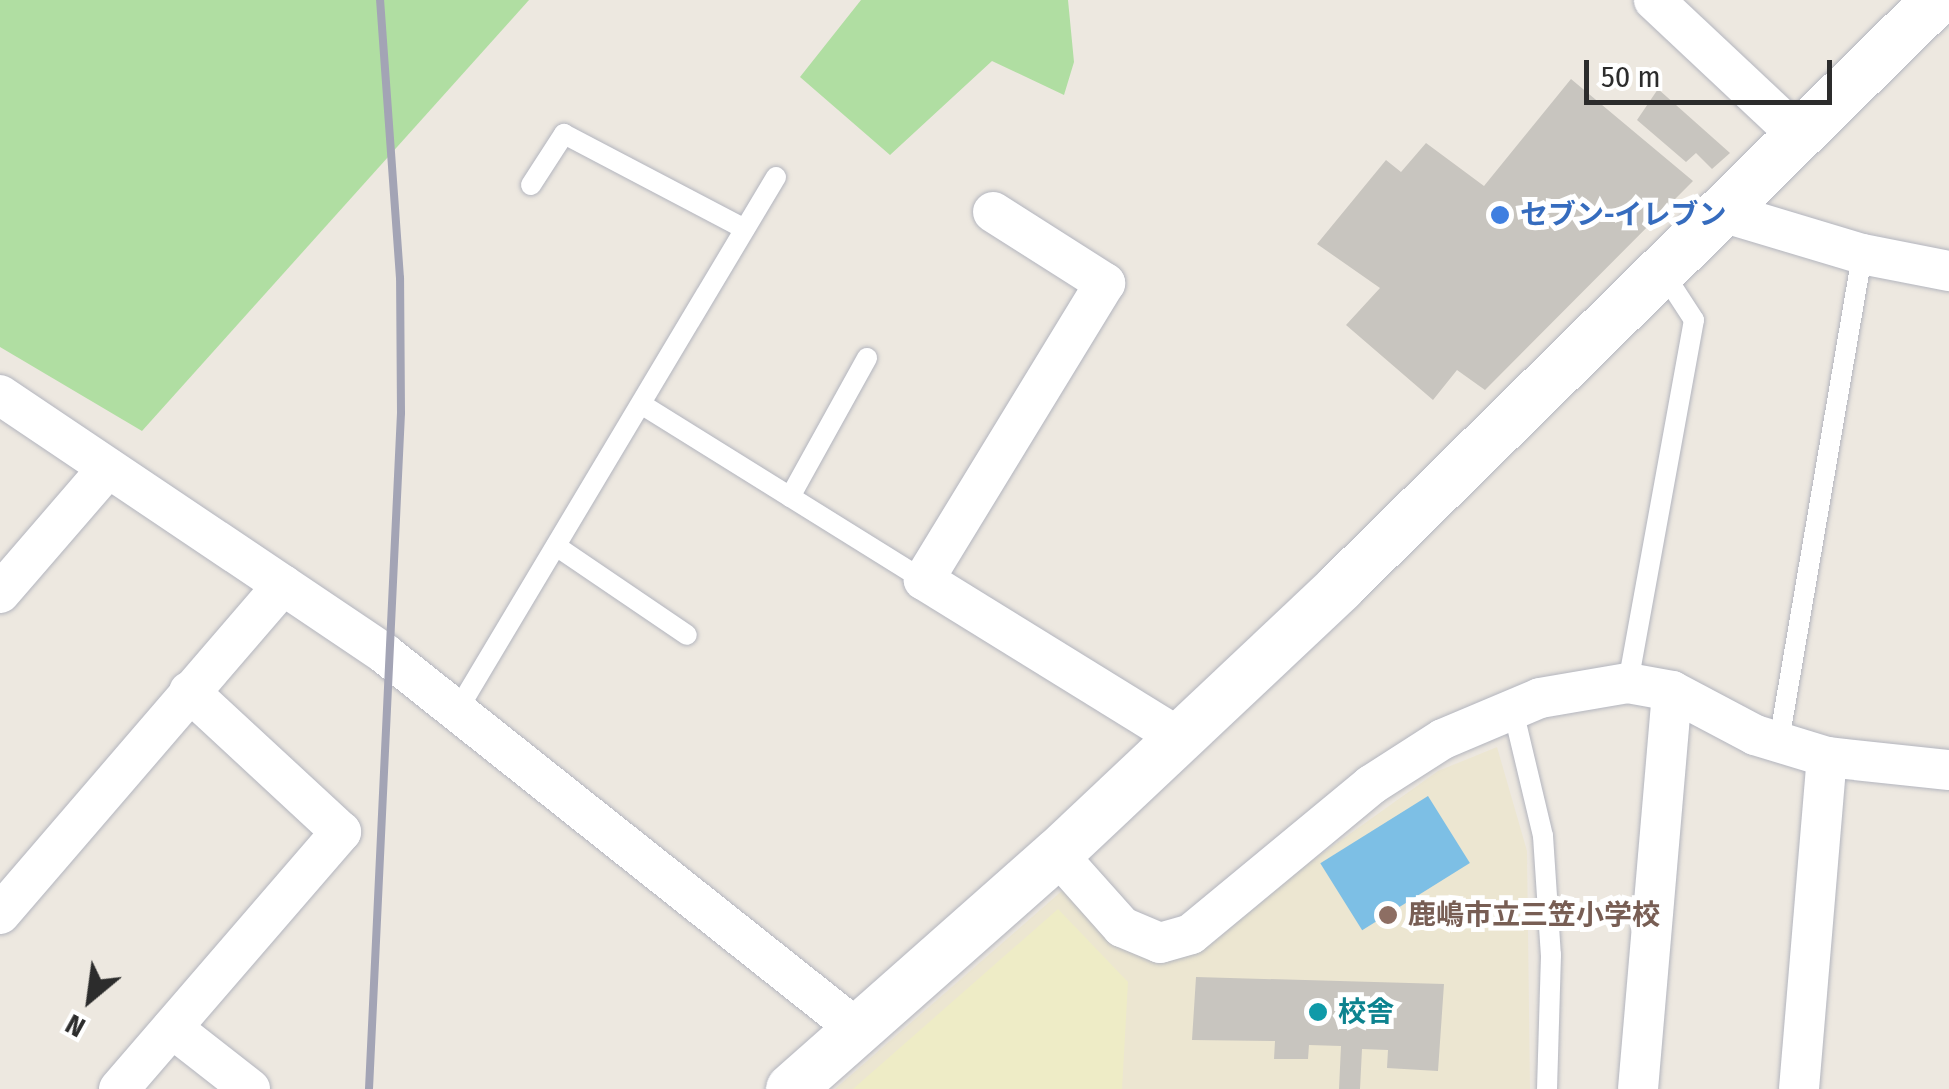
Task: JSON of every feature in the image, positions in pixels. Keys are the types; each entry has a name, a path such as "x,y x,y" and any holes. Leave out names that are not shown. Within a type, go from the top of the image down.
{"street":[{"path":"1654,0 1799,136"},
{"path":"790,1089 1057,854 1180,738 1937,0"},
{"path":"1719,211 1862,254 1949,272"},
{"path":"993,212 1106,283 924,580 1180,738"},
{"path":"0,396 283,586 457,711 857,1029"},
{"path":"0,593 108,468"},
{"path":"0,914 188,691 283,586"},
{"path":"1057,854 1122,926 1160,944 1190,934 1371,784 1442,739 1540,698 1628,683 1672,691 1779,741 1827,757 1949,770"},
{"path":"119,1089 340,832 188,691"},
{"path":"1638,1089 1672,691"},
{"path":"1800,1089 1827,757"},
{"path":"172,1028 250,1089"}],"lane":[{"path":"531,185 564,134 745,229"},
{"path":"457,711 776,176"},
{"path":"1779,741 1862,254"},
{"path":"1628,683 1694,320 1661,269"},
{"path":"790,497 867,358"},
{"path":"640,404 924,580"},
{"path":"556,546 688,635"},
{"path":"1512,710 1544,836 1551,955 1546,1089"}],"shaded area":[{"name":"鹿嶋市立三笠小学校","path":"1497,747 1527,851 1530,1089 835,1089 1064,889 1116,941 1159,962 1209,946 1309,863 1438,771"}],"green space":[{"path":"0,0 529,0 142,431 0,347"},
{"path":"861,0 1068,0 1074,62 1064,95 992,61 890,155 800,77"}],"sand":[{"path":"1058,909 1128,982 1122,1089 853,1089"}],"water":[{"path":"1428,796 1470,863 1362,930 1320,863"}],"building":[{"name":"セブン-イレブン","path":"1571,79 1693,181 1485,390 1457,370 1433,400 1346,325 1380,288 1317,244 1386,160 1401,172 1426,143 1484,186"},
{"path":"1658,89 1730,153 1712,169 1696,153 1686,162 1637,120"},
{"name":"校舎","path":"1196,977 1444,984 1438,1071 1387,1068 1388,1050 1362,1049 1360,1089 1339,1089 1341,1046 1309,1045 1308,1059 1274,1059 1275,1041 1192,1040"}],"railway":[{"path":"369,1089 401,413 400,278 380,0"}],"place":[{"name":"セブン-イレブン","path":"1500,215"},
{"name":"鹿嶋市立三笠小学校","path":"1388,915"},
{"name":"校舎","path":"1318,1012"}]}
